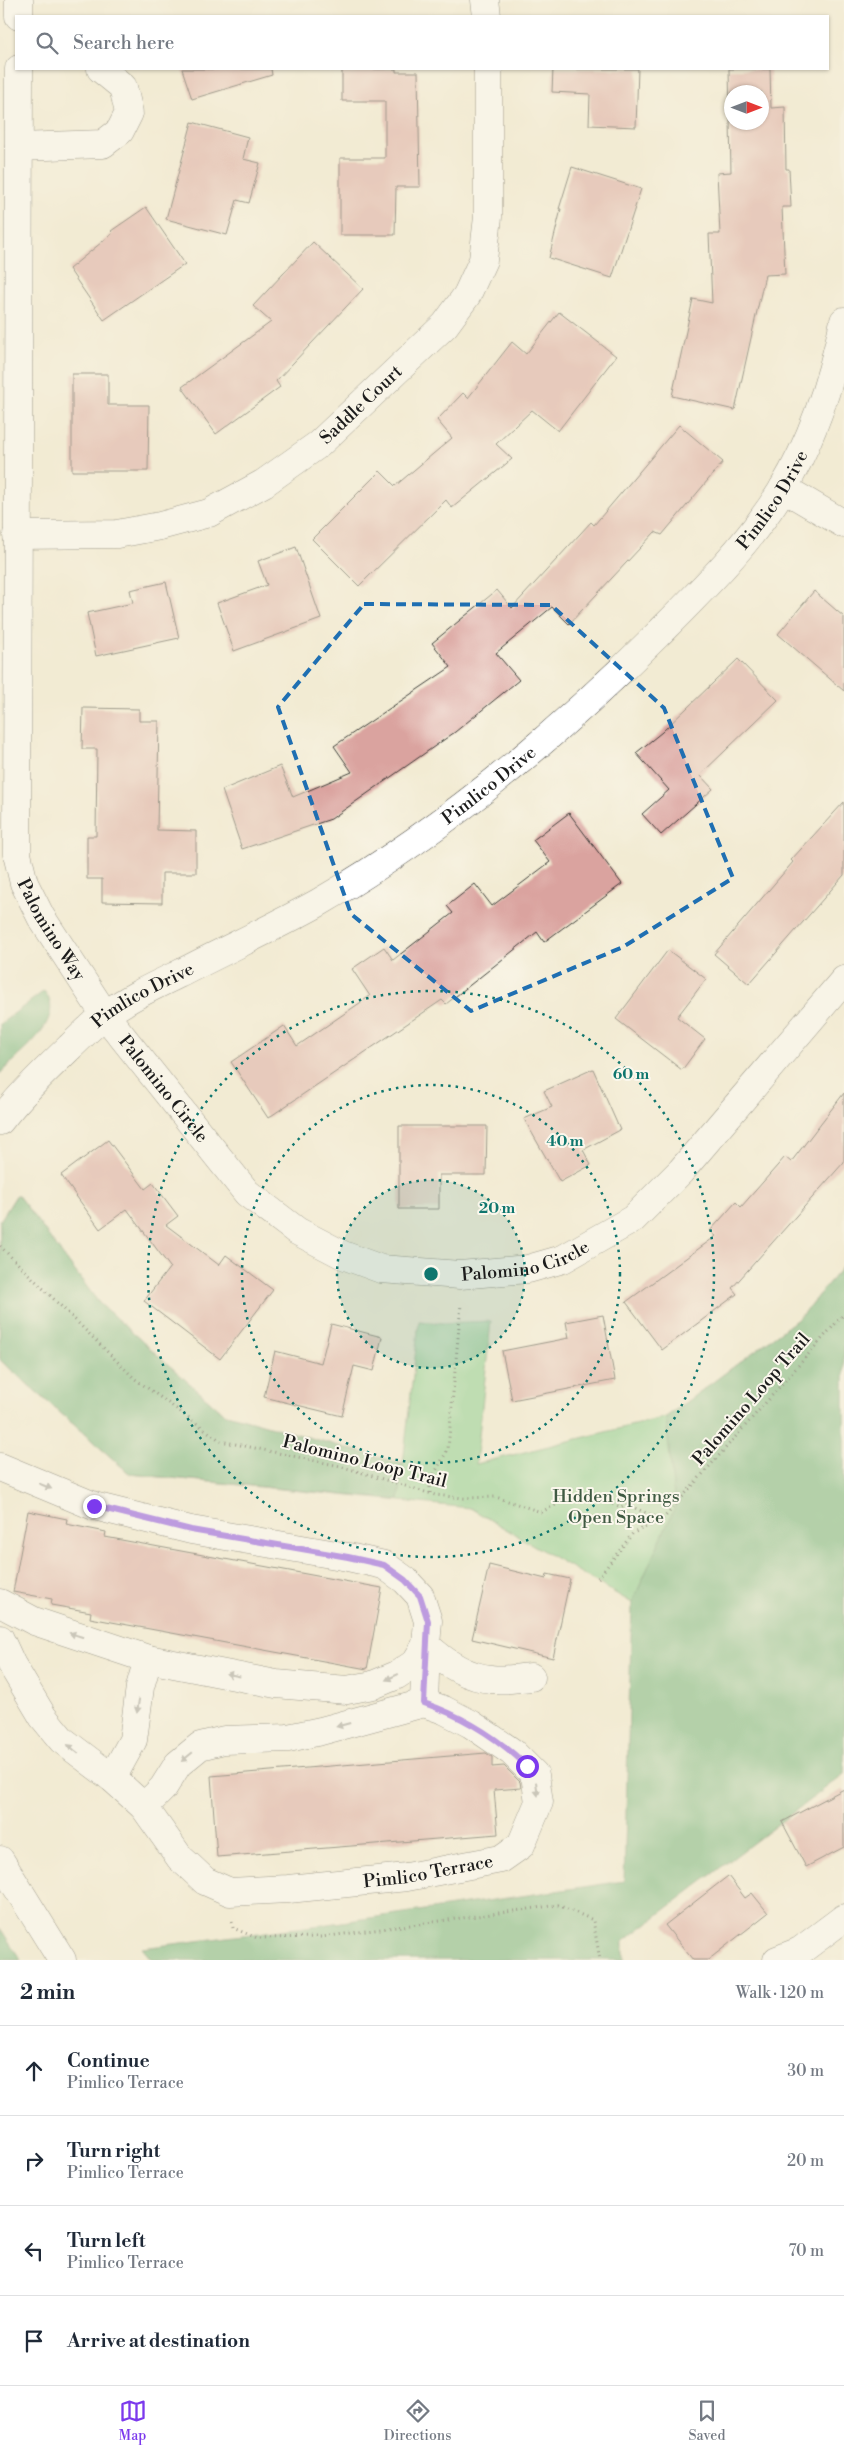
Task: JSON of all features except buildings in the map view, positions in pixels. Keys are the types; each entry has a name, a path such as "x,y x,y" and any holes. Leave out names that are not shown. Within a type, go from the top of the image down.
{"street":[{"path":"19,0 19,15"},
{"path":"485,0 487,15"},
{"name":"Palomino Way","path":"19,70 17,854 24,883 41,917 105,1015"},
{"path":"19,148 103,144 120,131 129,114 122,87 102,70"},
{"name":"Saddle Court","path":"17,534 117,534 160,526 209,513 264,484 319,444 445,325 467,295 483,260 488,217 488,70"},
{"name":"Pimlico Drive","path":"0,1121 27,1089 105,1015 136,996 302,911 365,875 457,813 500,779 603,688 719,572 766,514 783,488 822,402 837,353 844,321"},
{"path":"783,488 844,524"},
{"name":"Palomino Circle","path":"105,1015 247,1193 297,1231 343,1255 381,1269 460,1275 528,1269 563,1259 633,1220 681,1171 844,980"},
{"path":"0,1467 104,1509 191,1530 339,1555 384,1565 405,1580 420,1596 428,1621 424,1703 329,1729 288,1738 224,1740 200,1746 178,1764 164,1788 144,1807"},
{"path":"0,1603 34,1620 148,1659 276,1684 347,1690 373,1685 397,1675 415,1663 426,1644"},
{"name":"Pimlico Terrace","path":"0,1639 12,1665 43,1717 62,1740 112,1778 144,1807 180,1858 205,1881 230,1892 288,1889 407,1877 501,1859 521,1845 539,1802 535,1775 512,1752 471,1724 444,1710 424,1703"},
{"path":"426,1644 456,1668 470,1674 491,1679 531,1677"},
{"path":"112,1778 132,1740 140,1687 148,1659"},
{"path":"0,1860 62,1960"},
{"path":"777,1960 800,1951 844,1918"}],"path":[{"name":"Palomino Loop Trail","path":"0,1246 135,1379 221,1441 340,1466 430,1493 464,1498 496,1497 541,1512 566,1500 602,1500 621,1507 626,1504 662,1520 844,1314"},
{"path":"430,1493 430,1482 448,1449 462,1317 461,1297"},
{"path":"598,1578 633,1533 662,1520"},
{"path":"230,1892 233,1928 257,1938 322,1937 558,1905 593,1920 600,1960"}],"highlighted area":[{"path":"364,604 551,605 664,708 733,878 623,947 471,1011 351,914 278,707"}],"green space":[{"path":"44,991 50,1002 50,1013 46,1024 38,1036 0,1074 0,1024"},
{"name":"Hidden Springs Open Space","path":"17,1194 99,1303 223,1413 403,1464 419,1321 443,1323 491,1321 476,1464 666,1417 799,1318 844,1265 844,1356 632,1603 470,1508 130,1474 0,1360 0,1221"},
{"path":"17,1194 99,1303 223,1413 403,1464 399,1500 130,1474 0,1360 0,1221"},
{"path":"844,1265 844,1774 624,1941 624,1960 152,1960 142,1948 328,1924 624,1881 632,1603 675,1507 666,1417 799,1318"},
{"path":"0,1928 2,1931 21,1960 0,1960"}],"route":[{"path":"94,1506 191,1530 384,1565 405,1580 420,1596 428,1621 424,1703 444,1710 471,1724 512,1752 527,1766"}]}
